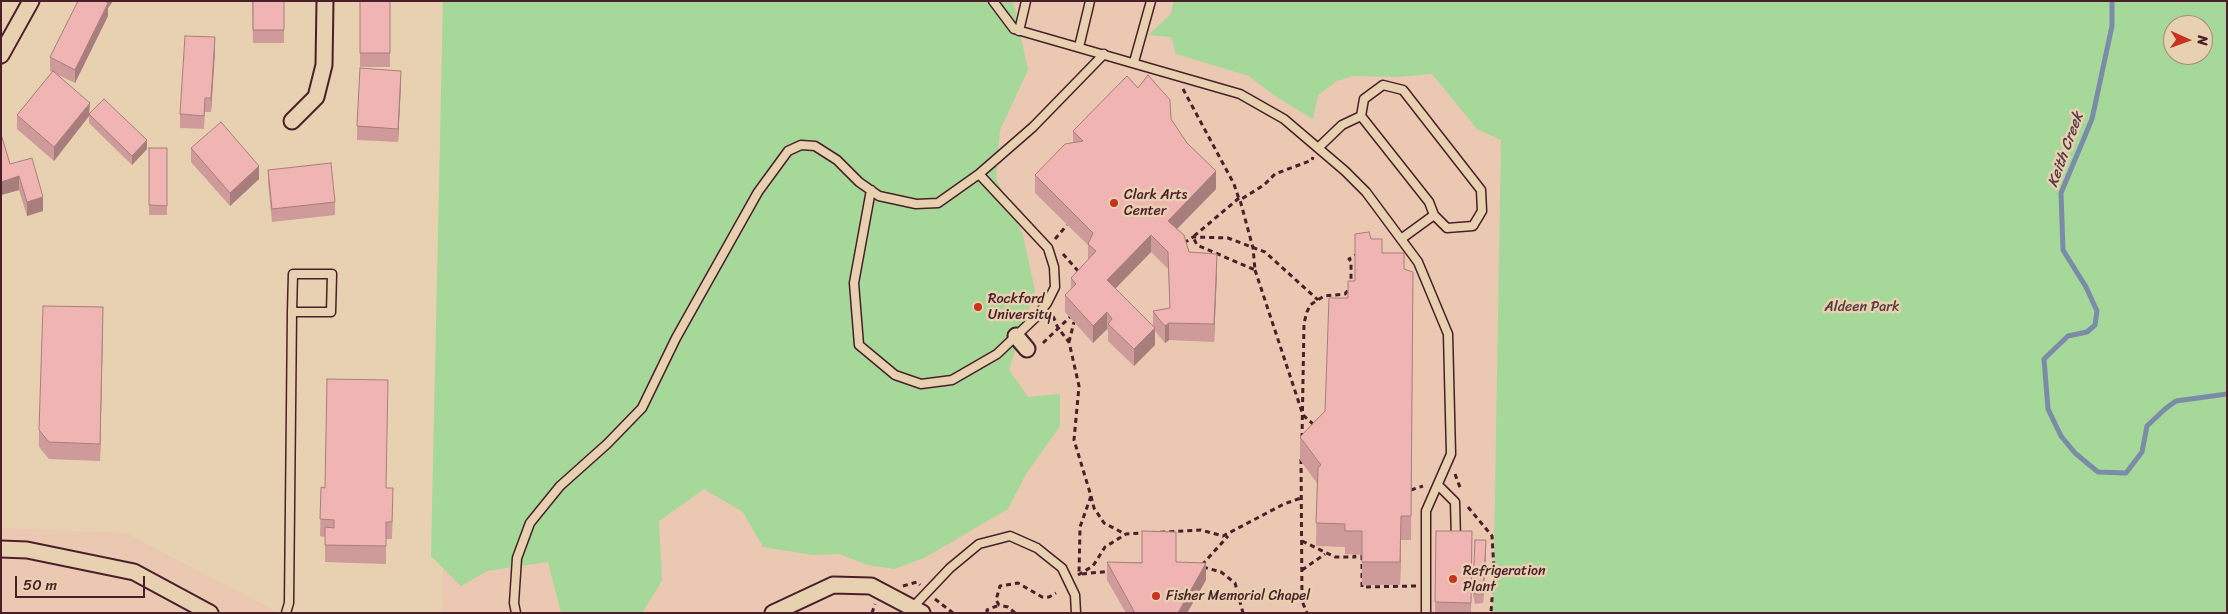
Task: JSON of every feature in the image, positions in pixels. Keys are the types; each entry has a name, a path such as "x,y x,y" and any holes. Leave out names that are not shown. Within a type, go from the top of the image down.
{"street":[{"path":"292,121 316,97 324,65 325,1"},
{"path":"1,55 29,2"},
{"path":"1016,336 1027,349"},
{"path":"1,549 27,550 134,572 210,613"},
{"path":"774,613 834,585 871,586 917,610"}],"lane":[{"path":"993,1 1014,29 1240,94 1284,119 1366,192 1418,262 1448,334 1451,454 1426,511 1426,613"},
{"path":"1019,31 1026,1"},
{"path":"1079,47 1090,1"},
{"path":"1134,62 1151,1"},
{"path":"516,613 514,603 518,558 530,523 560,486 607,444 642,408 676,338 758,192 788,150 800,144 815,146 837,160 859,182 879,196 916,204 938,203 979,174 1033,127 1104,54"},
{"path":"1383,85 1403,90 1481,190 1482,212 1473,226 1447,228 1434,215 1429,202 1361,116 1364,99 1383,85"},
{"path":"1318,148 1342,125 1361,116"},
{"path":"871,190 854,283 859,345 895,375 921,384 952,380 997,354 1048,303 1055,287 1054,267 1048,248 979,174"},
{"path":"1401,239 1434,215"},
{"path":"286,613 289,603 292,312 293,274 332,274 332,312 292,312"},
{"path":"1438,485 1455,502 1456,540"},
{"path":"917,610 927,592 950,568 979,544 1010,536 1038,548 1062,568 1075,596 1076,613"}],"path":[{"path":"1169,73 1180,84 1234,184 1253,248 1255,270 1303,416 1318,428"},
{"path":"1179,247 1239,199 1264,185 1276,174 1312,160 1318,148"},
{"path":"1193,237 1228,238 1266,252 1318,300"},
{"path":"1193,237 1197,245 1255,270"},
{"path":"1058,248 1083,276"},
{"path":"1302,443 1304,322 1310,305 1324,296 1345,294 1350,286 1351,261 1348,259 1365,252"},
{"path":"1350,286 1356,286"},
{"path":"1043,343 1070,317"},
{"path":"1069,342 1074,322"},
{"path":"1058,328 1069,342 1079,386 1074,440 1094,508 1104,523 1126,534"},
{"path":"1302,454 1302,601 1307,613"},
{"path":"1451,454 1456,480 1464,496"},
{"path":"1079,574 1080,527 1091,496"},
{"path":"1079,574 1093,566 1104,547 1126,534 1201,530 1224,536 1273,509 1301,498"},
{"path":"1467,504 1471,512 1492,536 1494,570 1491,613"},
{"path":"1195,569 1230,534"},
{"path":"1302,541 1335,557 1355,557 1354,554"},
{"path":"1302,570 1326,554"},
{"path":"1362,555 1362,587 1426,586"},
{"path":"1200,566 1221,572 1235,583 1244,613"},
{"path":"1074,568 1081,579"},
{"path":"1079,574 1115,571"},
{"path":"917,582 924,577"},
{"path":"999,605 996,600 997,592 1000,586 1006,584 1018,582 1042,597 1049,597 1056,593"},
{"path":"927,592 953,613"},
{"path":"987,613 987,610 999,605 1008,607 1014,613"}],"shaded area":[{"name":"Rockford University","path":"456,1 1518,1 1497,613 442,613"},
{"path":"1,528 126,533 279,613 1,613"}],"green space":[{"path":"443,1 1013,1 1028,70 1000,130 996,178 1023,235 1035,291 1009,370 1028,397 1060,394 1060,426 1026,474 1008,509 924,558 894,569 868,565 839,554 813,555 763,547 743,512 704,489 659,521 662,581 642,613 561,613 548,562 487,571 461,586 431,556"},
{"name":"Aldeen Park","path":"1174,1 2227,1 2227,613 1493,613 1501,140 1477,129 1432,74 1397,77 1353,76 1337,81 1318,95 1313,119 1275,96 1249,76 1176,54 1171,37 1148,35 1171,14"}],"building":[{"path":"78,1 105,1 108,3 75,70 50,57"},
{"path":"253,1 284,1 284,30 253,30"},
{"path":"360,1 390,1 390,53 360,53"},
{"path":"185,36 215,37 211,98 205,98 204,116 180,114"},
{"path":"360,68 401,71 398,129 357,126"},
{"path":"53,71 90,103 54,147 17,115"},
{"path":"1148,75 1170,100 1171,119 1187,143 1216,171 1168,221 1184,235 1189,252 1217,254 1214,324 1169,323 1165,326 1153,311 1170,308 1168,252 1151,235 1107,280 1155,328 1134,349 1108,324 1112,319 1107,312 1093,326 1065,295 1076,284 1071,278 1096,251 1088,244 1093,233 1035,175 1065,144 1083,141 1073,131 1127,76 1138,88"},
{"path":"104,99 147,140 132,156 89,114"},
{"path":"221,122 259,166 230,193 191,148"},
{"path":"1,134 10,164 32,158 43,197 27,202 19,176 1,182"},
{"path":"149,148 167,148 167,206 149,205"},
{"path":"331,163 335,202 272,209 268,170"},
{"path":"1369,232 1371,239 1382,239 1382,253 1404,253 1404,269 1413,272 1411,516 1401,516 1400,562 1362,562 1362,531 1345,531 1345,524 1316,523 1318,468 1321,465 1300,437 1325,411 1329,298 1348,298 1348,281 1355,281 1355,234"},
{"path":"43,306 103,307 100,444 49,442 39,430"},
{"path":"327,379 388,380 386,488 393,488 392,522 386,522 386,546 325,545 325,527 334,528 334,520 320,519 321,487 325,488"},
{"name":"Fisher Memorial Chapel","path":"1142,531 1176,532 1176,562 1206,563 1178,613 1135,613 1107,562 1142,563"},
{"name":"Refrigeration Plant","path":"1436,531 1472,531 1471,603 1435,602"},
{"path":"1475,540 1486,540 1483,594 1475,594 1473,586"}],"waterway":[{"name":"Keith Creek","path":"2112,1 2112,26 2092,119 2061,193 2063,250 2086,287 2097,311 2095,325 2087,332 2068,336 2044,359 2048,409 2061,436 2075,453 2098,472 2126,473 2142,452 2147,426 2165,409 2176,401 2227,394"}],"place":[{"name":"Clark Arts Center","path":"1114,203"},
{"name":"Rockford University","path":"978,307"},
{"name":"Refrigeration Plant","path":"1453,579"},
{"name":"Fisher Memorial Chapel","path":"1156,596"}]}
